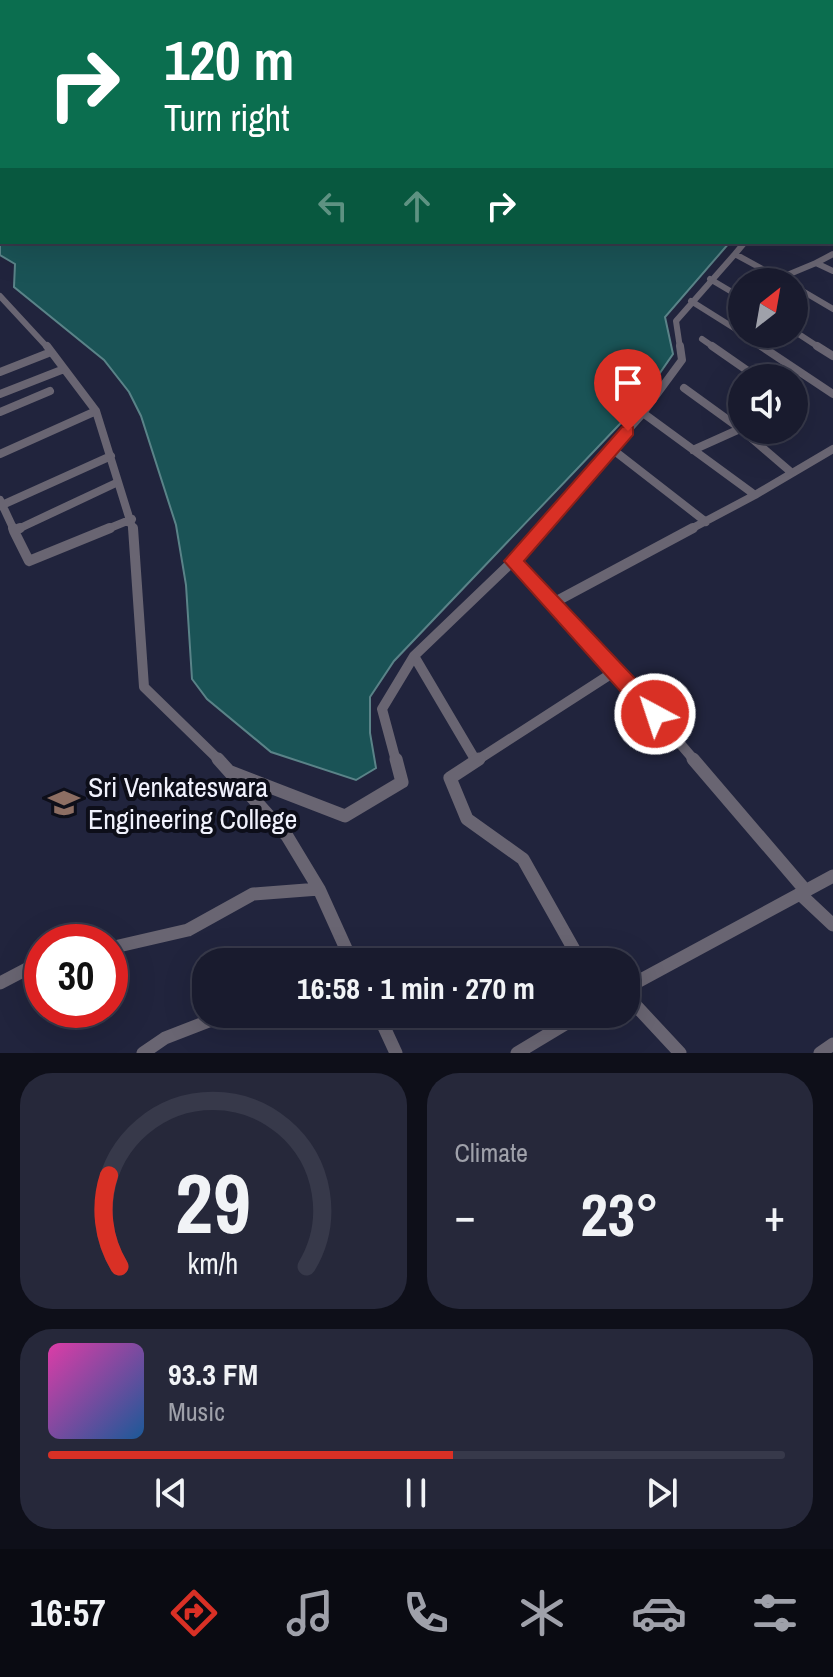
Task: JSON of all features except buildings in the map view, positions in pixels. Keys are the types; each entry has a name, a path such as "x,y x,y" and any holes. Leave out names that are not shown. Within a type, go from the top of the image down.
{"street":[{"path":"227,771 345,816 402,782 382,709 414,656 513,561 643,413 682,360 676,321 743,244"},
{"path":"735,254 761,268"},
{"path":"806,268 833,254"},
{"path":"816,263 833,271"},
{"path":"710,279 728,290"},
{"path":"808,294 833,309"},
{"path":"0,296 51,352 96,411 111,456 116,483 132,519 144,687 227,771 309,865 342,948"},
{"path":"691,301 728,324"},
{"path":"702,339 738,364"},
{"path":"808,340 833,356"},
{"path":"764,348 833,394"},
{"path":"0,372 51,352"},
{"path":"0,394 64,369"},
{"path":"684,388 728,419"},
{"path":"0,412 50,391"},
{"path":"0,454 96,411"},
{"path":"643,413 755,495"},
{"path":"693,450 728,435"},
{"path":"759,444 792,473"},
{"path":"612,449 706,522"},
{"path":"553,603 706,522 833,449"},
{"path":"111,456 1,503 29,561 132,519"},
{"path":"14,531 116,483"},
{"path":"513,561 617,670 833,925"},
{"path":"414,656 476,761"},
{"path":"573,948 523,859 467,819 450,778 617,670"},
{"path":"640,980 833,876"},
{"path":"128,946 176,934 212,919 243,897 264,891 319,889"},
{"path":"0,983 24,970"},
{"path":"640,1010 680,1053"},
{"path":"143,1053 165,1038 192,1028"},
{"path":"384,1028 396,1053"},
{"path":"517,1053 559,1028"},
{"path":"820,1053 833,1044"}],"shaded area":[{"path":"0,244 728,244 665,317 673,354 637,406 394,661 370,697 370,733 376,768 356,780 271,752 207,699 192,679 186,585 176,525 141,416 129,392 104,360 14,287 15,264 0,255"}],"place":[{"name":"Sri Venkateswara Engineering College","path":"64,803"}],"route":[{"path":"628,431 513,561 655,714"}]}
